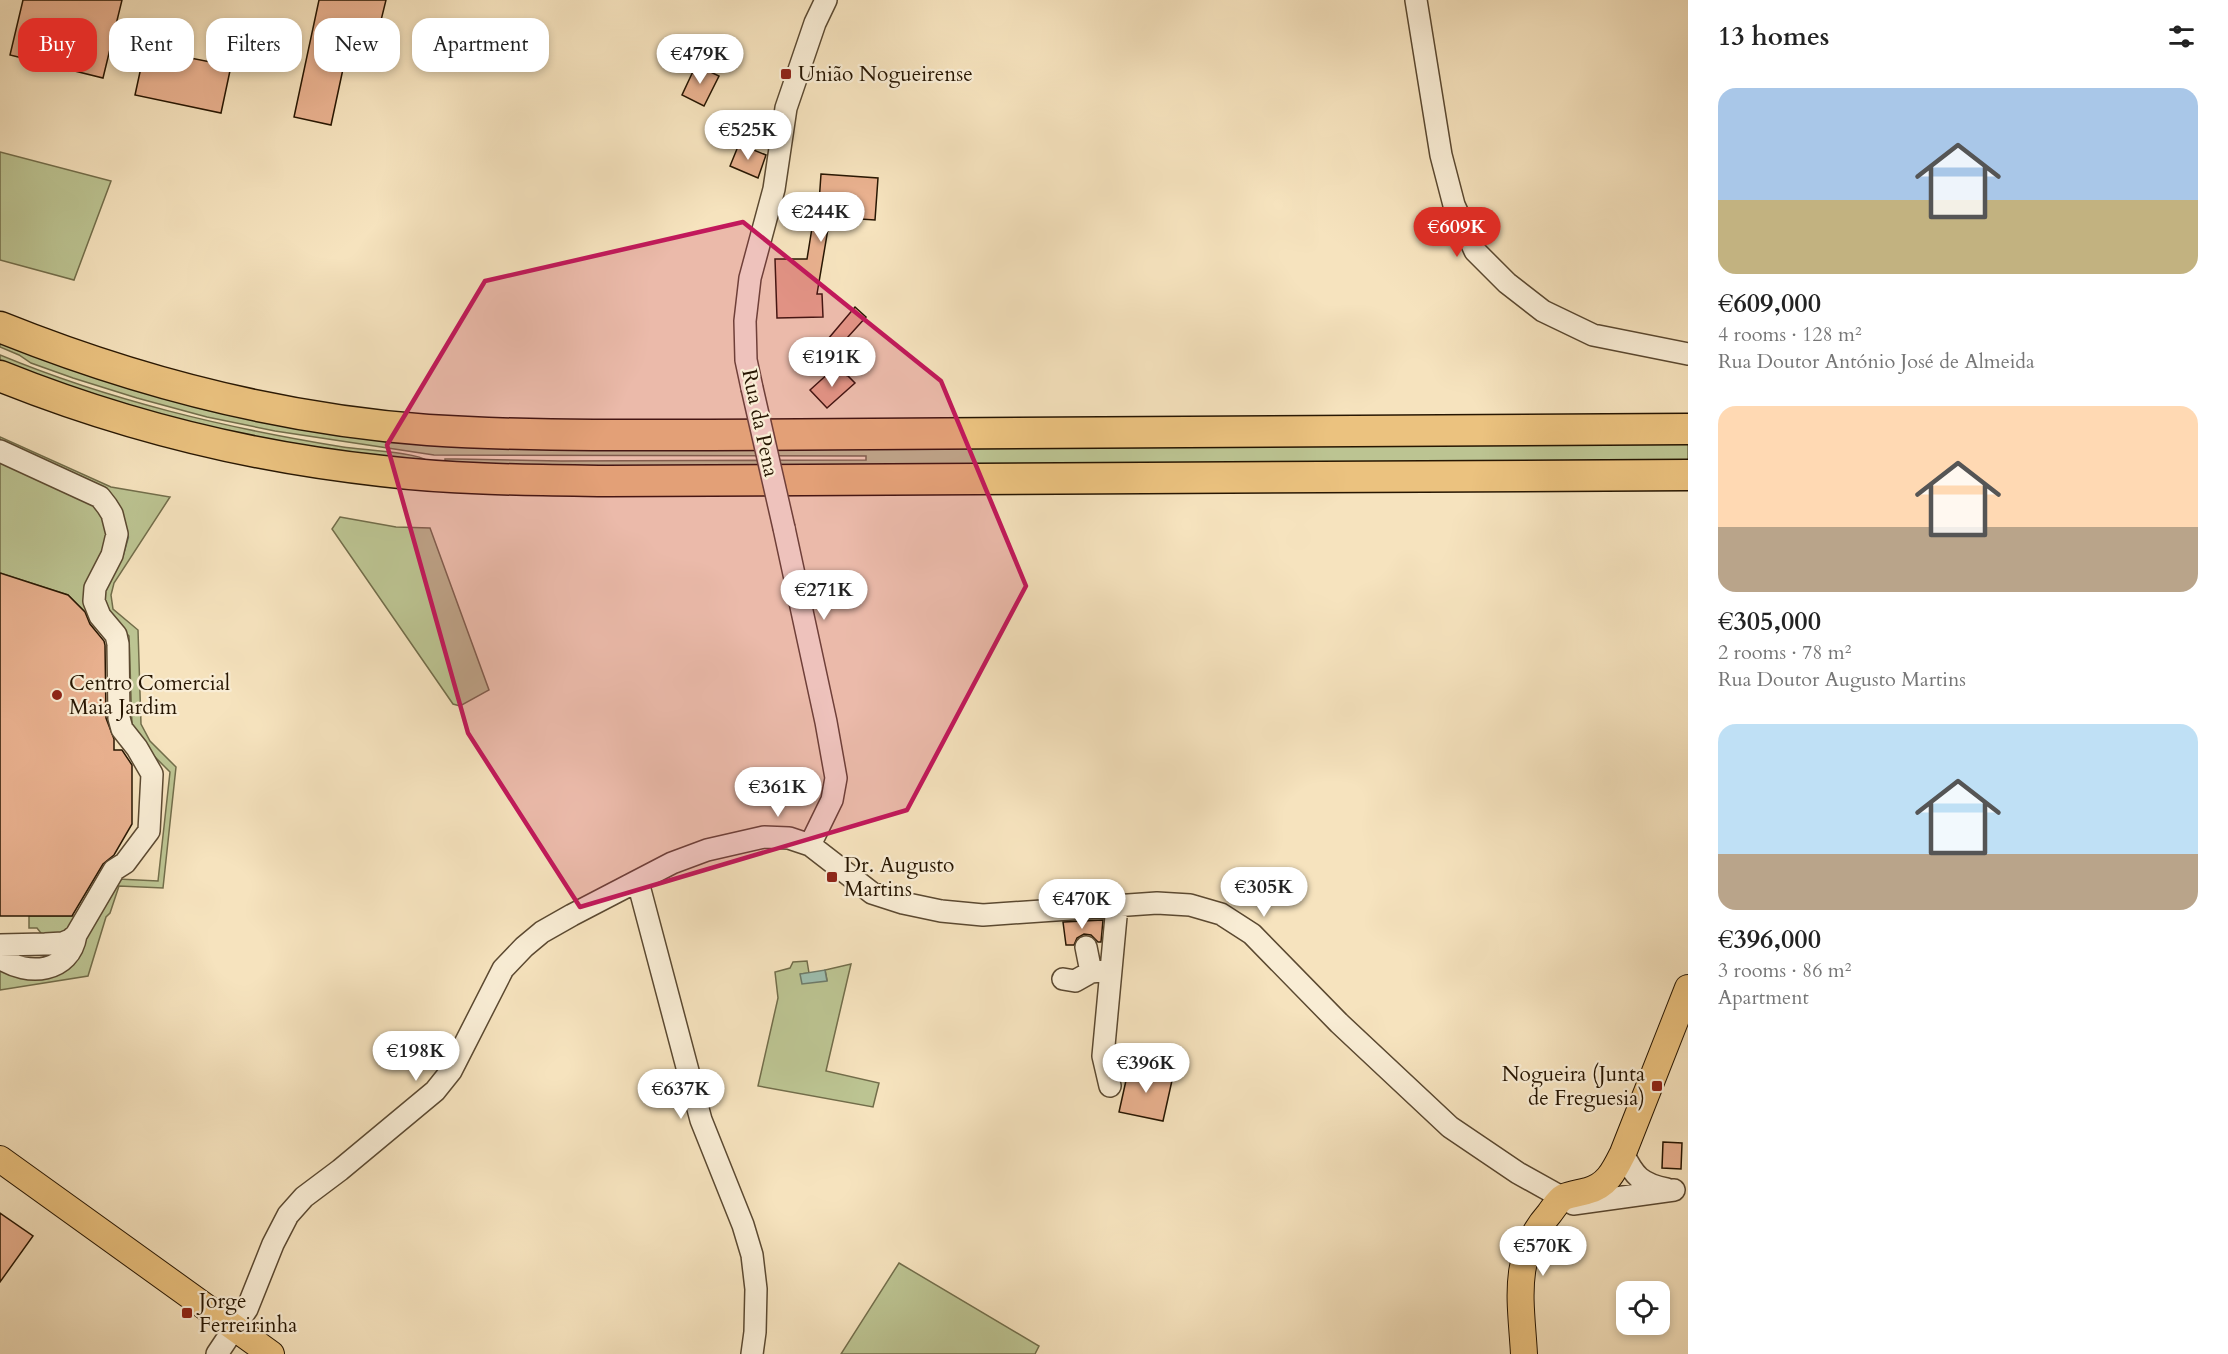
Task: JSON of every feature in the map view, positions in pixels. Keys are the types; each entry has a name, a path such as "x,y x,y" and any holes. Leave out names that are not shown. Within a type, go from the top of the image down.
{"highway":[{"path":"0,309 40,343"},
{"path":"0,327 135,375 182,389 278,410 377,425 493,433 721,435 1688,429"},
{"path":"5,380 128,421 230,447 353,468 460,477 608,481 1688,475"}],"main road":[{"path":"1524,1354 1521,1287 1522,1266 1527,1246 1539,1224 1559,1202 1595,1189 1612,1175 1623,1153 1688,988"},
{"path":"0,1159 271,1354"}],"street":[{"name":"Rua da Pena","path":"810,845 832,800 836,778 826,722 746,360 745,321 750,278 774,189 786,108 814,23 826,0"},
{"path":"1416,0 1441,155 1454,205 1475,251 1507,283 1543,311 1593,336 1688,354"},
{"path":"0,451 100,497 112,514 117,534 112,555 95,588 94,601 100,616 116,635 119,718 122,729 137,748 152,774 149,831 125,863 114,870 76,934 69,955 51,966 23,969 0,958"},
{"path":"217,1354 248,1309 273,1244 288,1215 304,1197 435,1091 451,1071 503,969 524,947 542,932 672,863 707,850 764,837 789,838 810,845 872,893 903,903 941,911 982,915 1157,903 1190,905 1221,914 1252,934 1339,1023 1450,1127 1559,1202 1681,1189"},
{"path":"638,882 701,1120 743,1225 752,1255 756,1289 752,1354"},
{"path":"1110,1086 1103,1056 1101,971 1117,906"},
{"path":"0,945 63,943 76,934"},
{"path":"1086,947 1101,971"},
{"path":"1063,979 1075,981 1101,971"},
{"path":"1623,1153 1632,1171 1640,1179 1660,1188 1681,1189"}],"highlighted area":[{"path":"743,222 941,381 1026,586 907,810 580,907 468,733 387,445 485,281"}],"green space":[{"path":"0,152 111,181 74,280 0,260"},
{"path":"0,342 236,415 1688,444 1688,461 641,466 445,462 445,459 866,460 866,456 434,455 275,431 207,417 137,398 31,363 0,347"},
{"path":"0,355 84,386 212,422 343,447 413,455 428,461 310,447 192,423 114,401 38,375 0,360"},
{"path":"0,437 111,487 170,497 114,583 111,595 113,609 138,630 141,724 150,741 176,767 163,888 119,886 110,913 106,917 88,976 0,990 0,963 40,973 118,879 158,881 170,772 143,745 132,725 129,636 110,616 103,603 103,597 124,546 126,529 121,510 0,443"},
{"path":"0,457 91,498 109,528 93,582 113,641 68,595 0,573"},
{"path":"340,517 396,527 430,528 489,690 460,706 453,704 332,529"},
{"path":"29,916 78,916 69,932 44,937 37,928 29,928"},
{"path":"807,961 809,973 800,974 827,980 825,970 851,964 826,1071 879,1083 873,1107 758,1086 778,998 775,972 790,968 793,962"},
{"path":"899,1263 1039,1346 1035,1354 841,1354"}],"shaded area":[{"path":"825,970 827,981 802,984 800,974"}],"building":[{"path":"23,0 122,0 118,18 109,18 109,53 103,78 79,72 97,72 97,18 19,18"},
{"path":"319,0 386,0 382,18 315,18"},
{"path":"18,21 18,57 10,55"},
{"path":"314,23 314,72 342,72 331,125 294,117"},
{"path":"194,59 206,61 206,72 230,72 221,113 135,95 140,72 194,72"},
{"path":"696,65 719,76 704,106 682,95"},
{"path":"739,144 766,155 758,178 730,166"},
{"path":"821,174 878,178 875,220 830,217 817,294 822,294 823,317 777,318 775,259 807,259 812,228 789,225 790,214 818,217"},
{"path":"855,307 866,317 838,348 828,339"},
{"path":"832,370 848,376 855,383 827,408 810,390"},
{"name":"Centro Comercial Maia Jardim","path":"0,573 68,595 85,612 90,624 105,645 106,718 114,739 114,750 122,750 132,765 132,824 114,855 103,864 72,916 0,916"},
{"path":"1103,920 1101,942 1091,935 1084,934 1077,938 1074,945 1066,945 1063,922"},
{"path":"1129,1067 1173,1076 1163,1121 1119,1112"},
{"path":"1663,1142 1682,1143 1681,1169 1662,1168"},
{"path":"0,1213 33,1236 0,1282"}],"waterway":[{"path":"121,558 127,537"}],"place":[{"name":"União Nogueirense","path":"786,74"},
{"name":"Centro Comercial Maia Jardim","path":"57,695"},
{"name":"Dr. Augusto Martins","path":"832,877"},
{"name":"Nogueira (Junta de Freguesia)","path":"1657,1086"},
{"name":"Jorge Ferreirinha","path":"187,1313"}]}
